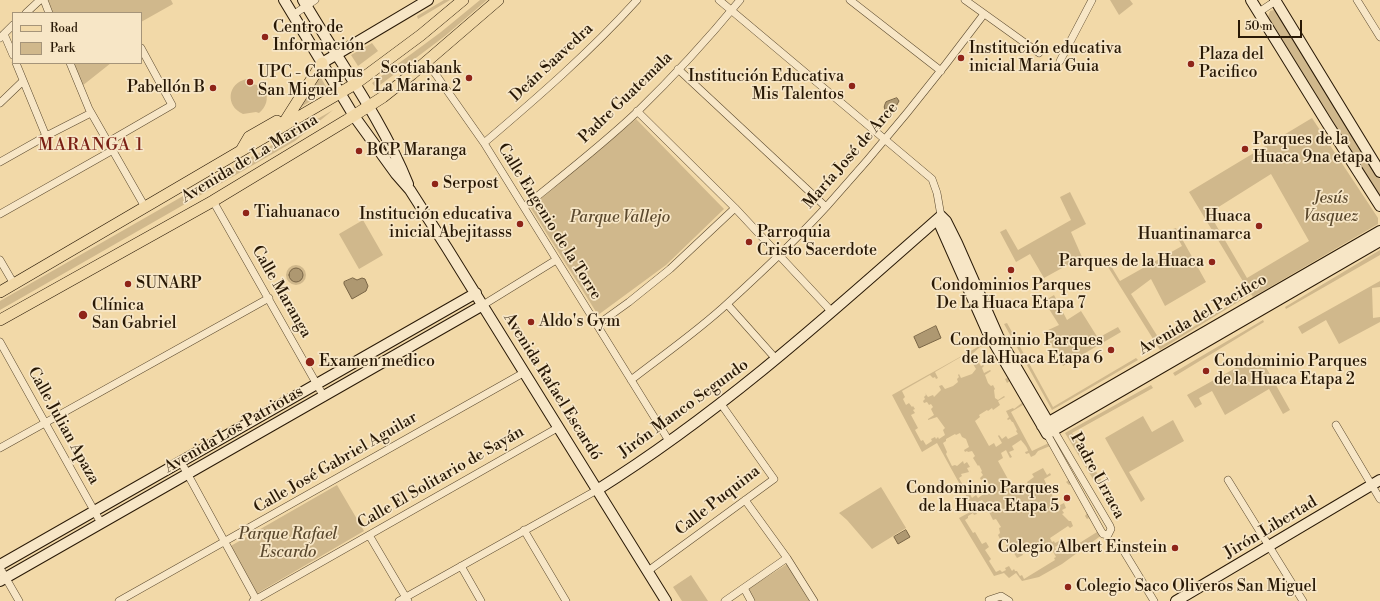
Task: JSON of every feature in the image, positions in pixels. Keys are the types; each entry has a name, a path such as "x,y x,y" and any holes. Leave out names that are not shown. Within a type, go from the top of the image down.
{"main road":[{"name":"Avenida de La Marina","path":"0,292 355,84 421,35 464,0"},
{"name":"Avenida de La Marina","path":"0,320 213,201 354,116 389,92 427,62 498,0"},
{"path":"281,128 322,63"},
{"path":"240,151 249,137 290,113"}],"street":[{"path":"27,12 40,0"},
{"path":"44,0 49,12"},
{"name":"Avenida Rafael Escardó","path":"284,0 354,116 396,174 410,190 476,293 666,601"},
{"path":"293,15 304,3 315,0"},
{"path":"322,63 428,0"},
{"name":"Deán Saavedra","path":"484,144 551,85 616,23 637,0"},
{"name":"Padre Urraca","path":"719,0 932,179 935,186 941,216 946,220 957,243 998,336 1048,428 1101,531 1103,534 1108,534 1111,529 1110,526 1048,428"},
{"name":"Padre Guatemala","path":"524,207 578,163 637,111 678,69 740,0"},
{"path":"850,0 941,71"},
{"path":"965,0 1039,53"},
{"path":"1060,61 1092,0"},
{"path":"1252,0 1327,123 1380,206"},
{"path":"1259,12 1276,0 1380,172"},
{"path":"1358,0 1380,37"},
{"name":"Avenida Rafael Escardó","path":"304,3 355,84 402,168 410,190"},
{"name":"María José de Arce","path":"631,380 727,304 826,207 885,140 941,71 984,14"},
{"path":"12,26 2,36 12,53"},
{"path":"108,142 172,105 142,50"},
{"name":"Calle Eugenio de la Torre","path":"427,62 484,144 669,442"},
{"path":"16,64 46,136"},
{"path":"70,64 91,113 145,207"},
{"path":"678,69 826,207"},
{"path":"0,103 24,81"},
{"path":"637,111 735,208 832,312"},
{"path":"0,162 91,113"},
{"path":"0,214 112,150"},
{"name":"Calle Maranga","path":"213,201 324,397"},
{"path":"597,325 629,302 670,269 735,208"},
{"name":"Jirón Manco Segundo","path":"399,601 407,599 461,566 597,490 669,442 721,404 776,359 941,216"},
{"name":"Avenida del Pacifico","path":"1048,428 1380,231"},
{"name":"Avenida del Pacifico","path":"1048,428 1380,241"},
{"path":"0,260 14,284"},
{"path":"483,305 556,260"},
{"name":"Avenida Los Patriotas","path":"0,566 476,293"},
{"path":"0,448 269,298"},
{"path":"727,304 776,359"},
{"name":"Avenida Los Patriotas","path":"3,580 483,305"},
{"name":"Calle Julian Apaza","path":"0,342 101,524"},
{"name":"Calle José Gabriel Aguilar","path":"119,601 525,372"},
{"name":"Calle Puquina","path":"648,571 774,479 721,404"},
{"path":"1336,425 1376,483 1380,499"},
{"name":"Calle El Solitario de Sayán","path":"256,600 559,427"},
{"path":"181,462 256,600"},
{"path":"1228,480 1303,601"},
{"name":"Jirón Libertad","path":"1176,601 1376,483"},
{"path":"745,500 787,558 814,601"},
{"path":"524,530 566,601"},
{"path":"369,535 407,599"},
{"path":"1120,545 1154,601"},
{"path":"725,601 787,558"},
{"path":"0,566 3,580 19,601"},
{"path":"461,566 481,601"},
{"path":"744,588 751,601"},
{"path":"989,600 1001,596 1009,601"}],"green space":[{"path":"48,0 171,0 173,4 142,21 142,12 53,12"},
{"path":"444,0 450,0 418,19 417,16"},
{"path":"480,0 487,0 445,36 376,88 372,83 441,32"},
{"path":"1110,0 1130,0 1133,4 1119,15"},
{"path":"1274,10 1277,12 1380,179 1380,198 1268,17 1270,11"},
{"path":"372,43 378,51 358,66 351,55"},
{"path":"73,64 110,64 82,86"},
{"path":"320,76 328,90 298,109"},
{"path":"247,79 247,81 252,81 251,84 257,85 260,89 265,90 267,97 266,103 259,113 243,114 233,106 231,100 232,90 240,81"},
{"path":"333,110 295,141 0,310 0,301"},
{"name":"Jesús Vasquez","path":"1312,118 1378,218 1378,224 1253,297 1251,294 1160,350 1108,267 1111,266 1120,281 1182,246 1173,229 1176,228 1206,282 1165,306 1151,279 1131,294 1163,345 1250,293 1189,192","holes":["1271,174 1309,241 1247,278 1209,213"]},
{"name":"Parque Vallejo","path":"636,119 724,209 666,265 598,315 530,207"},
{"path":"1070,192 1086,224 1071,232 1082,257 1044,278 1030,254 1016,262 1000,232 1006,229 1018,250 1071,220 1060,197"},
{"path":"363,220 383,255 359,269 339,234"},
{"path":"1380,250 1380,255 1286,309 1285,307"},
{"path":"296,265 303,268 306,275 303,282 296,285 289,282 286,275 289,268"},
{"path":"1380,281 1380,287 1372,288 1373,318 1380,317 1380,322 1339,344 1326,320 1302,334 1298,327"},
{"path":"1054,295 1067,320 1081,311 1098,338 1118,327 1121,332 1063,366 1044,332 1059,325 1044,301"},
{"path":"1263,320 1264,322 1175,376 1173,373"},
{"path":"1007,323 1053,407 1136,358 1138,360 1052,410 1004,324"},
{"path":"992,339 1028,402 1011,412 1032,451 1053,441 1101,531 1106,532 1062,564 1039,577 1022,581 1016,573 1009,578 1004,573 994,576 959,518 974,510 937,443 922,452 892,395","holes":["989,343 1009,377 1005,379 1007,383 1010,381 1023,402 1014,409 1013,408 1006,411 1009,417 1007,419 1010,419 1013,422 1018,434 1008,439 1006,436 1002,439 999,435 998,436 1002,443 996,447 994,443 989,446 975,421 980,417 979,415 992,408 993,410 1000,405 998,401 1005,397 1004,396 998,400 995,398 995,389 993,385 991,386 988,383 985,375 991,371 990,370 984,373 982,368 984,366 981,366 972,354 980,347","966,354 968,356 970,355 976,369 972,374 961,378 959,374 957,379 958,382 953,386 945,389 942,385 939,386 941,390 934,397 933,395 928,397 925,393 926,395 923,401 924,403 927,402 929,405 931,404 933,407 931,409 934,415 928,420 937,417 945,428 943,430 945,435 939,439 938,437 936,439 935,437 931,439 932,441 926,445 923,440 921,441 915,430 918,428 911,415 915,413 913,410 915,409 909,403 906,405 903,399 905,397 902,391 930,375 933,378 938,378 935,372","960,433 962,437 966,439 969,447 964,450 965,452 972,451 975,456 973,458 982,471 981,472 983,475 980,478 981,480 984,478 989,484 987,487 988,489 984,491 985,493 978,498 976,495 972,498 967,488 965,489 959,478 962,476 961,474 969,472 967,468 970,467 967,462 964,464 963,461 957,466 952,466 946,454 947,452 943,443 946,439 955,434","1021,440 1028,449 1028,451 1025,452 1026,454 1029,453 1031,457 1038,451 1050,446 1069,480 1066,482 1069,485 1071,484 1088,512 1085,516 1087,519 1089,518 1097,529 1097,532 1062,554 1060,550 1057,552 1055,547 1060,544 1059,541 1055,543 1054,541 1052,542 1050,538 1068,526 1070,528 1073,526 1071,521 1069,521 1062,514 1064,513 1062,510 1066,508 1064,503 1060,505 1056,502 1052,495 1058,491 1056,487 1053,489 1051,486 1048,488 1044,479 1051,475 1050,473 1047,475 1043,468 1032,474 1034,477 1027,482 1028,484 1022,488 1020,486 1014,490 998,461 1003,458 1001,453 1006,450 1010,458 1012,457 1009,452 1014,450 1012,446","982,500 985,505 987,504 993,520 996,519 1001,527 999,528 1000,533 998,535 1000,539 1004,537 1008,540 1009,543 1006,545 1007,549 1004,550 1006,553 1012,550 1017,558 1023,555 1022,553 1030,549 1033,555 1038,553 1036,550 1040,545 1045,547 1047,546 1049,549 1051,548 1056,557 1054,558 1055,560 1024,579 1017,571 1014,569 1012,571 1009,566 1002,572 1000,570 996,572 989,561 991,559 985,550 989,547 986,542 982,544 975,532 973,533 965,520 973,513 974,515 977,514 974,508 976,507 975,504"]},
{"path":"1259,355 1290,410 1283,414 1269,389 1225,415 1212,391 1199,398 1202,404 1195,408 1187,395"},
{"path":"1151,385 1153,388 1072,433 1122,513 1116,517 1065,433"},
{"path":"1143,416 1152,432 1173,420 1184,441 1129,472 1145,499 1141,502 1105,438"},
{"name":"Parque Rafael Escardo","path":"337,485 364,531 256,594 229,547"},
{"path":"881,487 906,528 872,549 839,513"},
{"path":"787,564 810,601 754,601 747,590"},
{"path":"691,575 708,601 682,601 673,587"}],"shaded area":[{"path":"897,98 899,101 893,112 887,112 884,107 886,102"},
{"path":"296,268 301,270 303,275 301,280 296,282 291,280 289,275 291,270"},
{"path":"353,278 357,280 362,278 365,279 368,286 366,291 352,299 344,282"},
{"path":"936,326 941,338 919,348 914,337"},
{"path":"906,530 910,537 898,544 894,537"}],"place":[{"name":"Centro de Información","path":"265,37"},
{"name":"Institución educativa inicial Maria Guia","path":"961,58"},
{"name":"Plaza del Pacifico","path":"1191,64"},
{"name":"Scotiabank La Marina 2","path":"469,78"},
{"name":"UPC - Campus San Miguel","path":"250,82"},
{"name":"Institución Educativa Mis Talentos","path":"852,86"},
{"name":"Pabellón B","path":"213,88"},
{"name":"Parques de la Huaca 9na etapa","path":"1245,149"},
{"name":"BCP Maranga","path":"359,151"},
{"name":"Serpost","path":"435,184"},
{"name":"Tiahuanaco","path":"246,213"},
{"name":"Institución educativa inicial Abejitasss","path":"520,224"},
{"name":"Huaca Huantinamarca","path":"1259,226"},
{"name":"Parroquia Cristo Sacerdote","path":"749,242"},
{"name":"Parques de la Huaca","path":"1212,262"},
{"name":"Condominios Parques De La Huaca Etapa 7","path":"1011,270"},
{"name":"SUNARP","path":"128,284"},
{"name":"Clínica San Gabriel","path":"83,315"},
{"name":"Aldo's Gym","path":"531,322"},
{"name":"Condominio Parques de la Huaca Etapa 6","path":"1111,350"},
{"name":"Examen medico","path":"310,362"},
{"name":"Condominio Parques de la Huaca Etapa 2","path":"1206,371"},
{"name":"Condominio Parques de la Huaca Etapa 5","path":"1067,498"},
{"name":"Colegio Albert Einstein","path":"1175,548"},
{"name":"Colegio Saco Oliveros San Miguel","path":"1068,587"}],"district":[{"name":"MARANGA 1","path":"91,146"}]}
